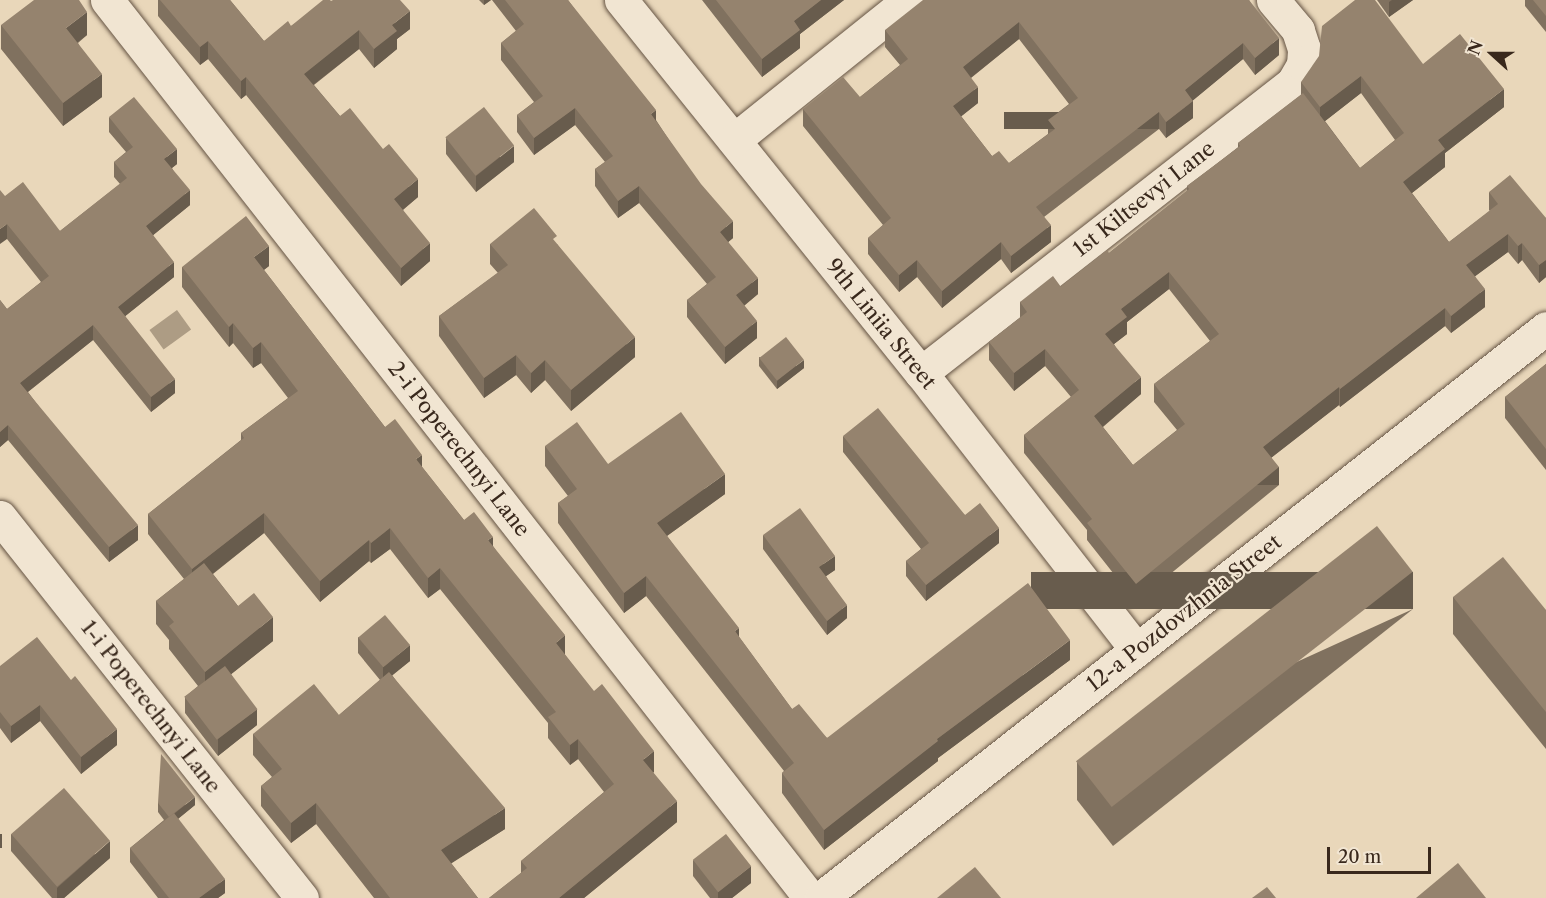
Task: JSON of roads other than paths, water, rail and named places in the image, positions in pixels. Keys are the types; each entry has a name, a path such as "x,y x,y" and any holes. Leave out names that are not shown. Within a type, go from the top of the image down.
{"street":[{"name":"2-i Poperechnyi Lane","path":"107,0 810,898"},
{"name":"9th Liniia Street","path":"621,0 921,373 1137,650"},
{"path":"734,140 909,0"},
{"name":"1st Kiltsevyi Lane","path":"921,373 1293,82 1303,65 1304,49 1298,30 1273,0"},
{"name":"12-a Pozdovzhnia Street","path":"821,898 1546,328"},
{"name":"1-i Poperechnyi Lane","path":"0,517 302,898"}]}
